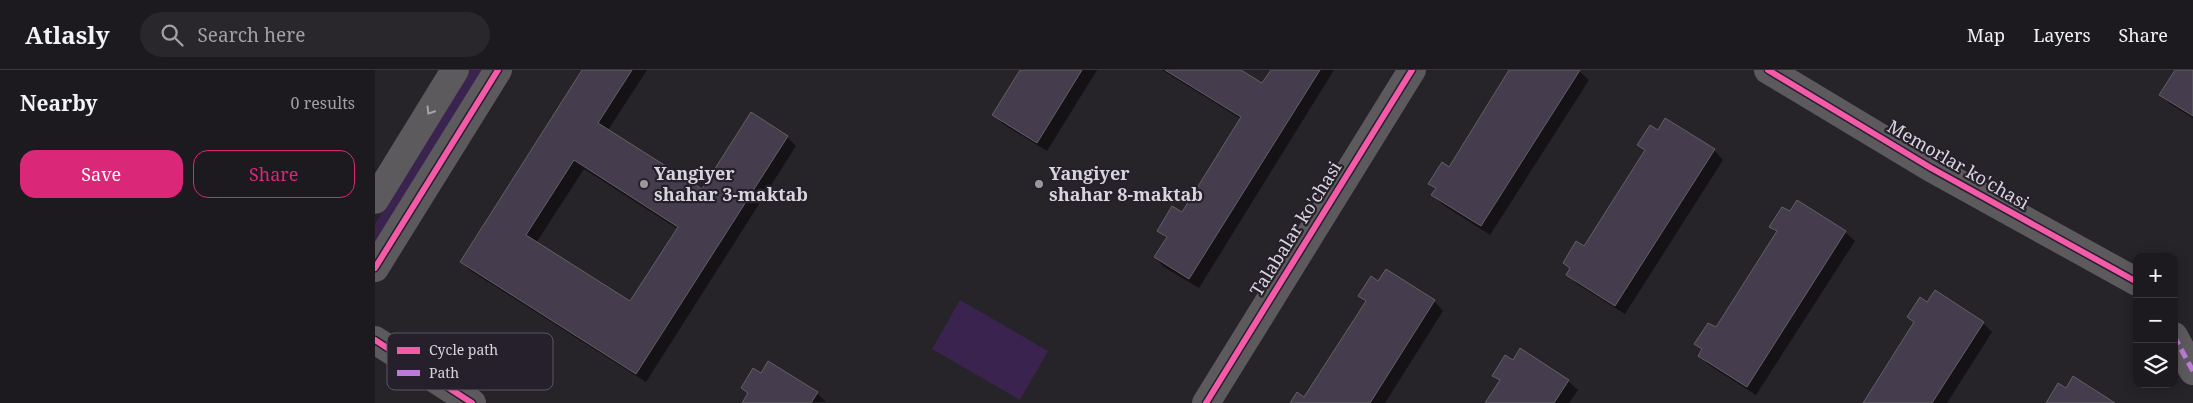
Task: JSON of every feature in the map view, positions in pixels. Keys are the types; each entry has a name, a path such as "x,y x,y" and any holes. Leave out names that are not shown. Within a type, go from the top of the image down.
{"street":[{"path":"375,200 455,70"},
{"path":"375,268 499,70"},
{"name":"Talabalar ko'chasi","path":"1206,403 1412,70"},
{"name":"Memorlar ko'chasi","path":"1768,70 1931,168 2133,280"},
{"path":"375,340 387,348"},
{"path":"2178,343 2193,371"},
{"path":"452,390 472,403"}],"shaded area":[{"path":"470,70 484,70 375,244 375,224"},
{"path":"960,300 1048,351 1020,400 932,349"}],"building":[{"path":"582,70 632,70 598,123 702,189 751,112 788,136 636,374 460,262","holes":["574,160 678,227 630,301 526,235"]},
{"path":"1020,70 1082,70 1037,143 992,115"},
{"path":"1165,70 1241,70 1262,83 1271,70 1320,70 1189,279 1154,257 1167,237 1157,231 1172,206 1182,212 1241,117"},
{"path":"1509,70 1580,70 1481,226 1431,195 1436,188 1428,184 1442,162 1449,167"},
{"path":"2175,70 2193,70 2193,116 2159,95"},
{"path":"1665,118 1715,149 1615,306 1566,275 1570,268 1563,263 1576,241 1584,246 1645,150 1637,145 1650,125 1658,130"},
{"path":"1797,200 1846,231 1747,387 1698,356 1702,349 1694,344 1708,323 1716,327 1777,231 1769,227 1782,207 1790,211"},
{"path":"1386,269 1435,300 1370,403 1290,403 1297,392 1304,397 1366,301 1358,296 1371,276 1378,281"},
{"path":"1935,290 1984,322 1932,403 1863,403 1914,322 1907,317 1920,297 1927,302"},
{"path":"1520,348 1569,380 1554,403 1485,403 1500,380 1492,376 1505,355 1513,360"},
{"path":"768,361 818,392 811,403 742,403 748,393 741,388 753,368 761,373"},
{"path":"2073,376 2115,403 2046,403 2058,383 2066,388"}],"marked path":[{"path":"2178,343 2193,371"}],"cycle path":[{"path":"375,268 498,70"},
{"path":"1206,403 1412,70"},
{"path":"1768,70 1931,168 2133,280"},
{"path":"375,340 387,348"},
{"path":"452,390 472,403"}],"place":[{"name":"Yangiyer shahar 3-maktab","path":"644,184"},
{"name":"Yangiyer shahar 8-maktab","path":"1039,184"}]}
